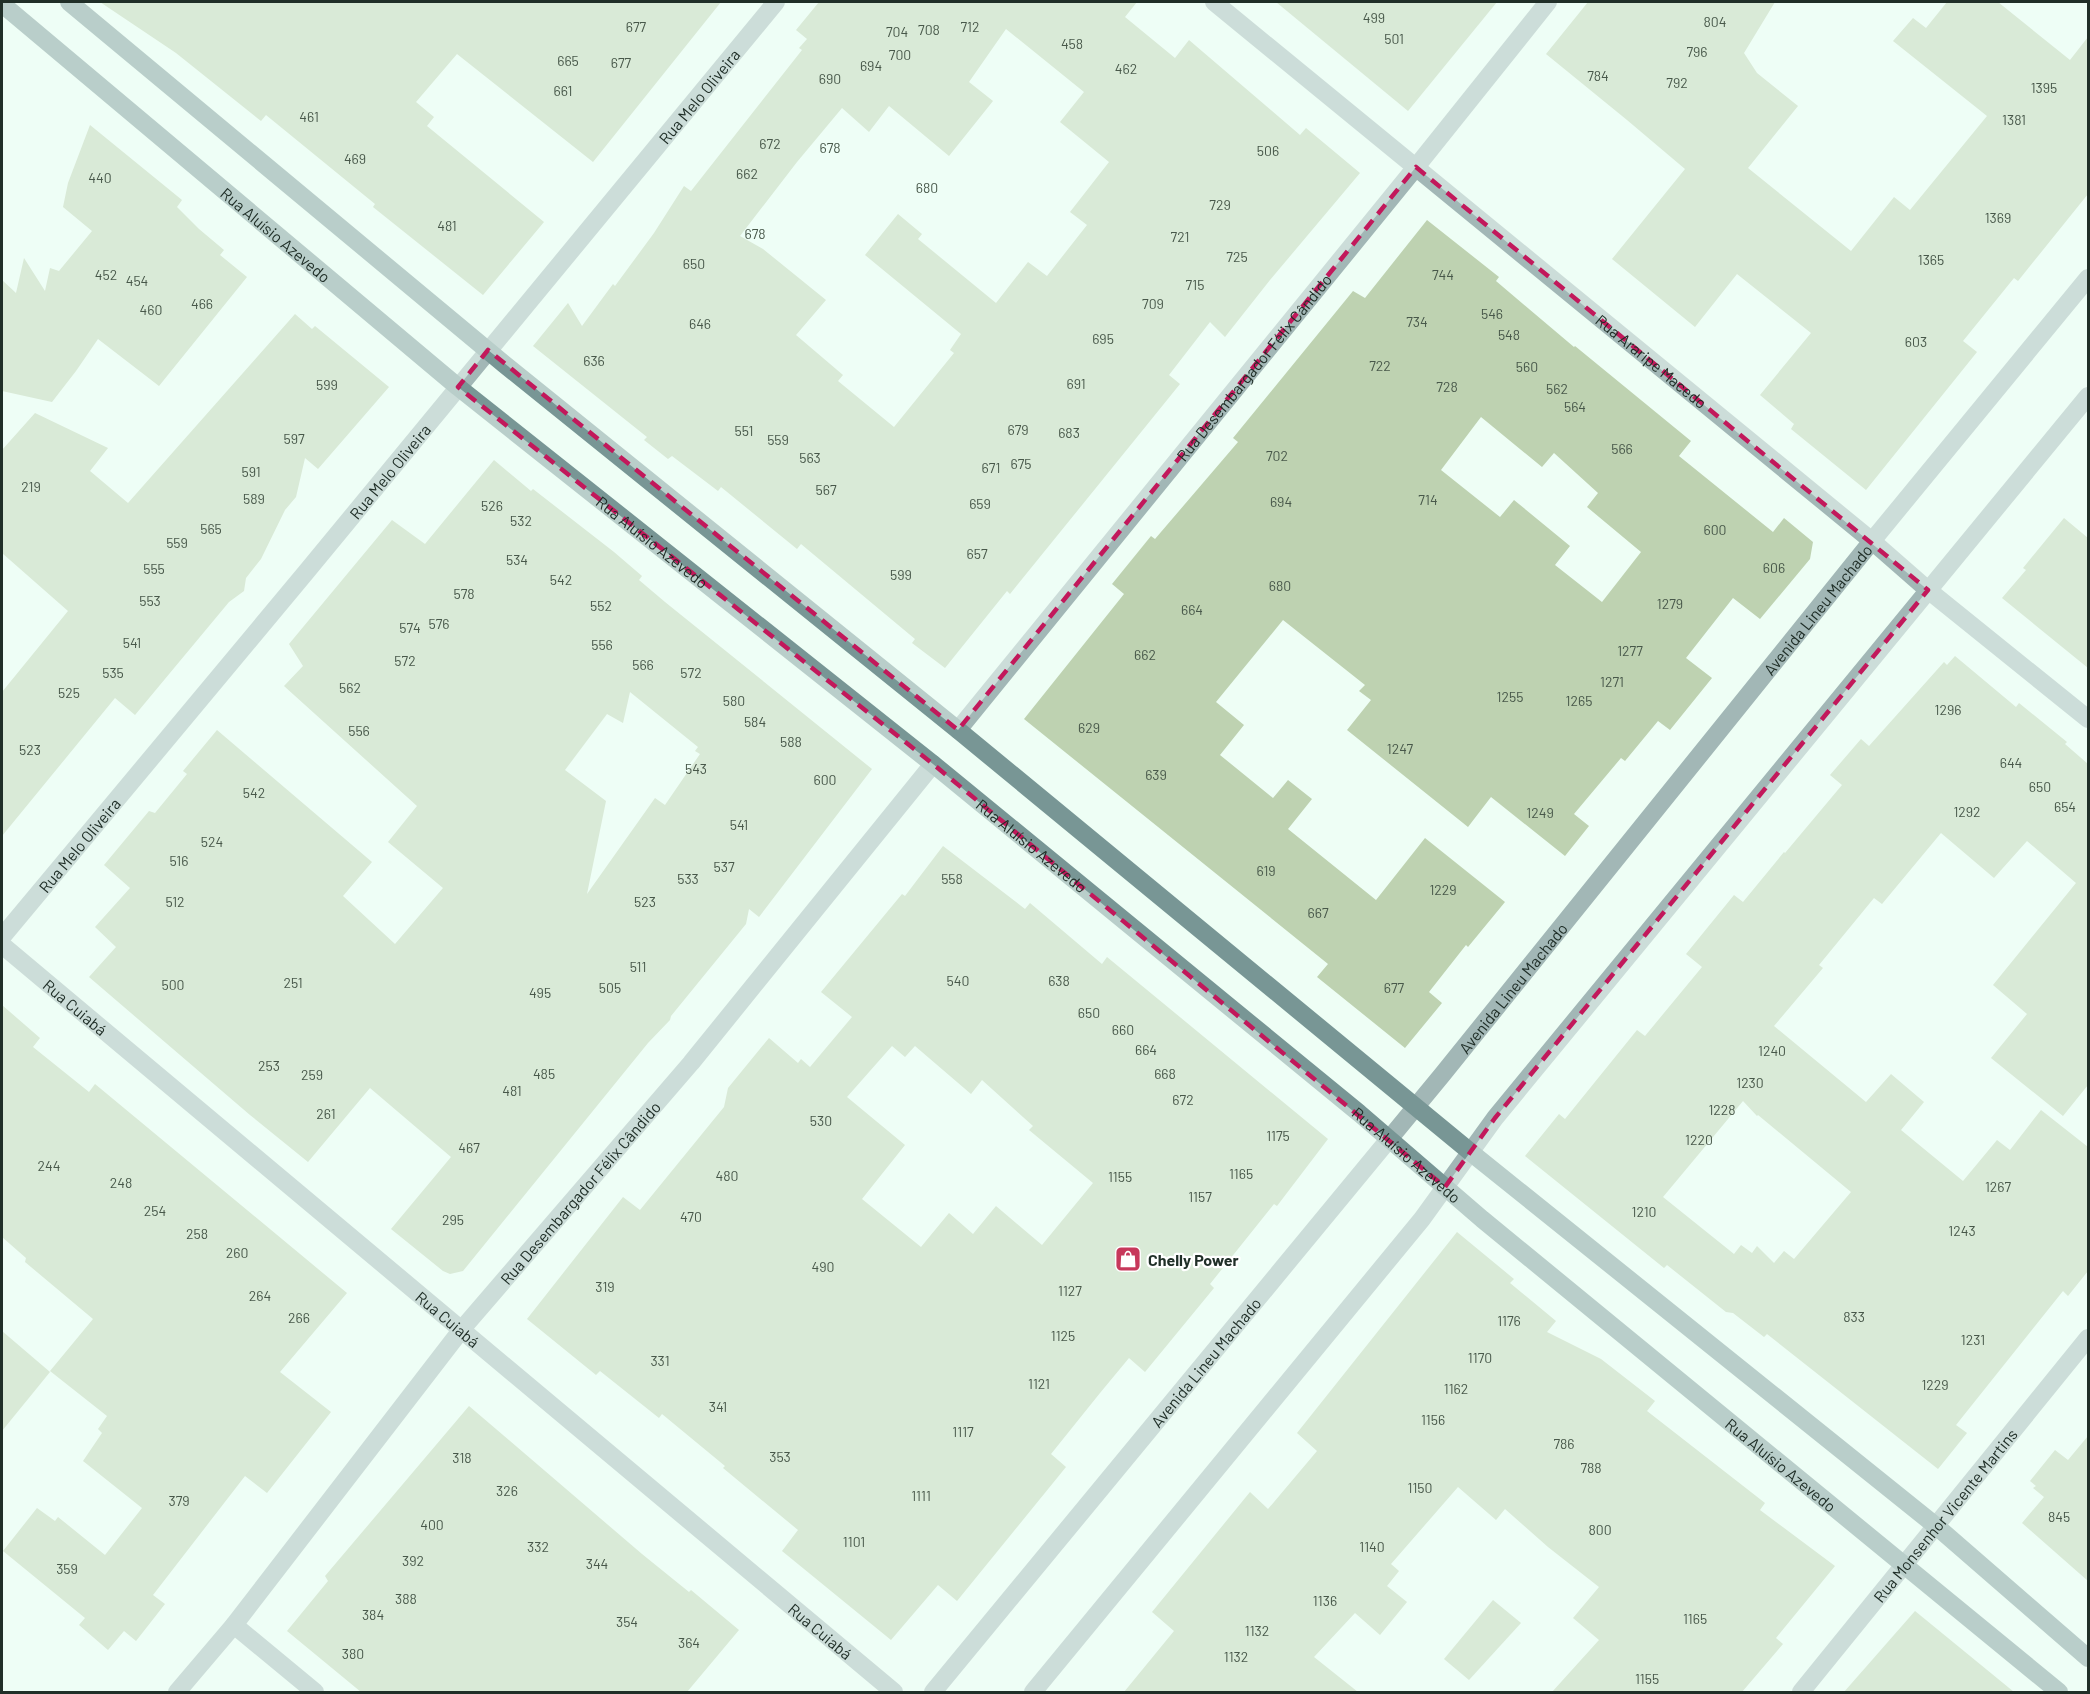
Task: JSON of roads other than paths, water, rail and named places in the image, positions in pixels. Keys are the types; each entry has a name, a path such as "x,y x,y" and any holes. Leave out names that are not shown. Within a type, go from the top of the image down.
{"main road":[{"path":"69,2 488,351 958,730 1471,1152 1936,1526 2088,1658"},
{"name":"Rua Aluísio Azevedo","path":"2,4 458,387 933,764 2059,1692"}],"street":[{"name":"Rua Melo Oliveira","path":"2,937 776,2"},
{"name":"Rua Araripe Macedo","path":"1214,2 2088,719"},
{"name":"Rua Desembargador Félix Cândido","path":"958,730 1548,2"},
{"name":"Avenida Lineu Machado","path":"933,1692 1416,1107 2088,278"},
{"path":"1033,1692 1422,1219 1503,1109 2088,396"},
{"name":"Rua Desembargador Félix Cândido","path":"177,1692 234,1625 462,1329 691,1063 933,764"},
{"name":"Rua Cuiabá","path":"2,945 894,1692"},
{"name":"Rua Monsenhor Vicente Martins","path":"1801,1692 2088,1338"},
{"path":"234,1625 315,1692"}],"place":[{"name":"Chelly Power","path":"1128,1259"}]}
